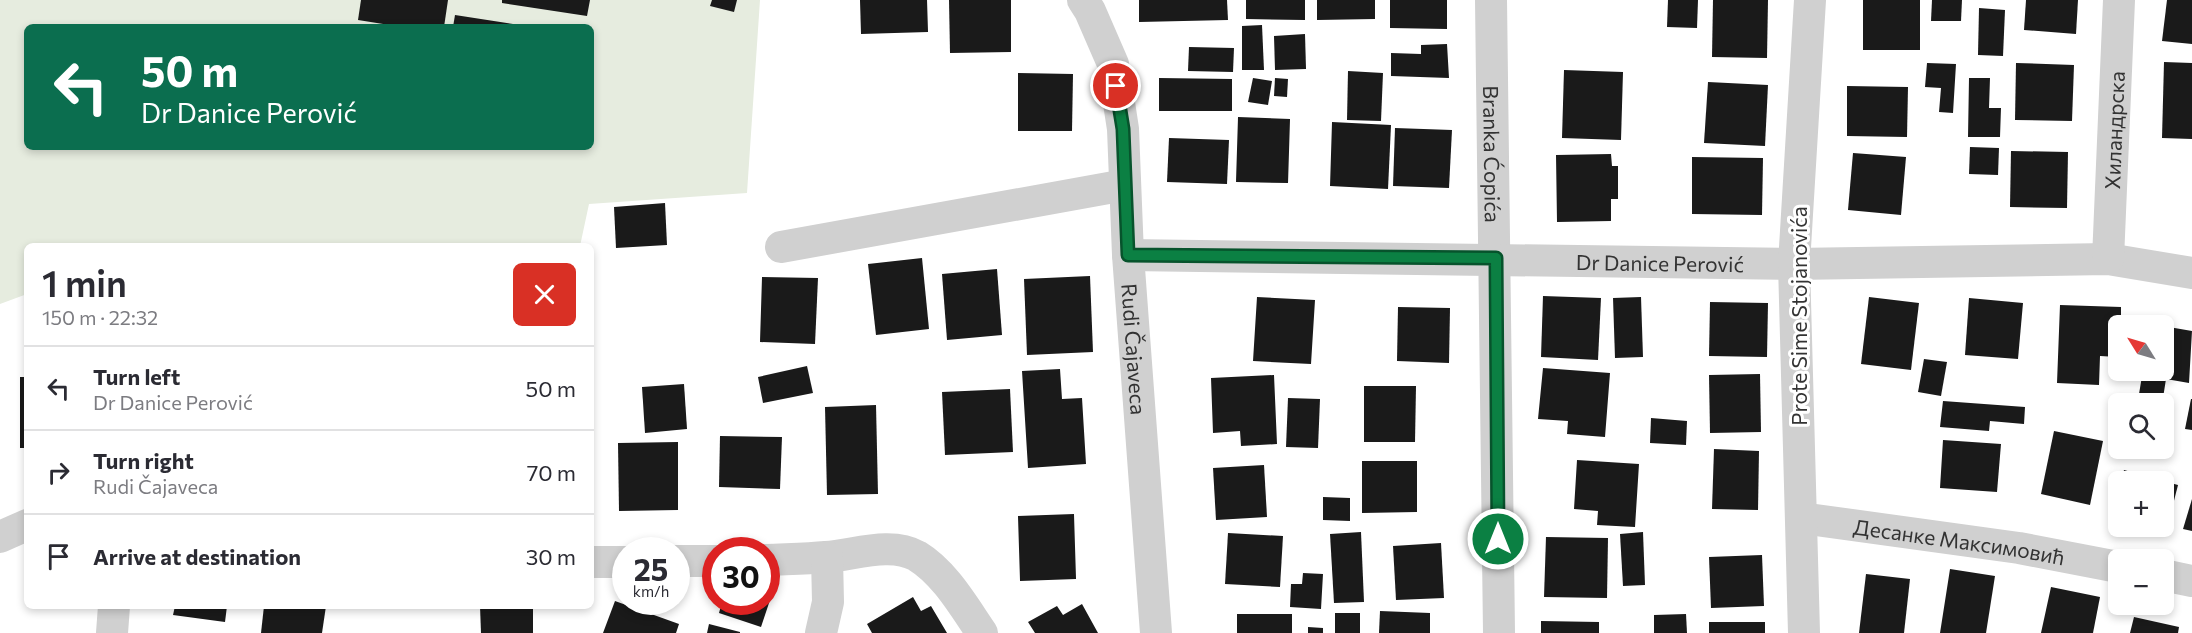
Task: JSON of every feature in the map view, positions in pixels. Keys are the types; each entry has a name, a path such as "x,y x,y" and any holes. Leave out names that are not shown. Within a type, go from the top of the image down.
{"street":[{"name":"Rudi Čajaveca","path":"1083,0 1113,64 1123,129 1128,255 1156,633"},
{"name":"Branka Ćopića","path":"1491,0 1499,633"},
{"name":"Prote Sime Stojanovića","path":"1804,633 1794,264 1810,0"},
{"name":"Хиландрска","path":"2108,259 2119,0"},
{"path":"781,247 1125,184"},
{"name":"Dr Danice Perović","path":"1128,255 1496,258 1794,264 2108,259 2192,273"},
{"name":"Десанке Максимовић","path":"1801,518 2019,548 2108,565"},
{"path":"0,537 24,526"},
{"path":"780,559 827,557 892,549 915,555 934,570 954,593 982,633"},
{"path":"821,633 828,602 827,557"},
{"path":"594,562 612,562"},
{"path":"2174,577 2192,581"},
{"path":"112,633 114,609"}],"shaded area":[{"path":"0,0 760,0 747,193 589,204 581,243 24,243 24,295 0,304"}],"building":[{"path":"361,0 448,0 444,24 383,24 358,20"},
{"path":"502,0 590,0 587,16 502,3"},
{"path":"712,0 737,0 734,12 710,6"},
{"path":"860,0 927,0 928,32 861,34"},
{"path":"949,0 1011,0 1011,52 950,53"},
{"path":"1139,0 1227,0 1228,20 1139,22"},
{"path":"1246,0 1305,0 1305,20 1246,19"},
{"path":"1317,0 1375,0 1375,19 1317,20"},
{"path":"1390,0 1447,0 1447,29 1390,28"},
{"path":"1668,0 1698,0 1697,28 1667,27"},
{"path":"1713,0 1768,0 1767,58 1712,57"},
{"path":"1863,0 1920,0 1920,50 1863,50"},
{"path":"1932,0 1962,0 1961,21 1931,21"},
{"path":"2026,0 2078,0 2076,34 2024,30"},
{"path":"2167,0 2192,0 2192,44 2162,41"},
{"path":"1979,8 2005,10 2003,56 1978,55"},
{"path":"455,15 513,24 454,24"},
{"path":"1262,25 1264,70 1242,70 1242,26"},
{"path":"1305,34 1306,69 1275,70 1274,36"},
{"path":"1447,44 1449,78 1391,76 1391,53 1421,54 1421,45"},
{"path":"1189,47 1234,48 1233,72 1188,71"},
{"path":"2164,62 2192,63 2192,139 2162,138"},
{"path":"1927,63 1956,64 1953,113 1939,112 1941,88 1925,87"},
{"path":"2016,63 2074,65 2072,121 2015,120"},
{"path":"1564,70 1623,72 1621,140 1562,138"},
{"path":"1348,71 1383,73 1381,121 1347,120"},
{"path":"1018,73 1073,74 1072,131 1018,131"},
{"path":"1159,78 1232,79 1232,111 1159,111"},
{"path":"1253,78 1272,81 1268,105 1248,102"},
{"path":"1275,78 1288,79 1287,97 1274,96"},
{"path":"1969,78 1990,78 1989,108 2001,108 2000,137 1968,137"},
{"path":"1708,82 1768,85 1765,146 1704,143"},
{"path":"1847,86 1908,87 1907,137 1847,136"},
{"path":"1238,117 1290,119 1288,183 1236,182"},
{"path":"1332,122 1391,125 1388,189 1330,186"},
{"path":"1395,128 1452,130 1449,188 1393,186"},
{"path":"1169,138 1229,140 1227,184 1167,182"},
{"path":"1970,147 1999,148 1998,175 1969,174"},
{"path":"2011,151 2068,152 2067,208 2010,207"},
{"path":"1853,153 1906,157 1901,215 1848,210"},
{"path":"1611,154 1612,166 1618,166 1618,199 1611,199 1611,221 1557,222 1556,155"},
{"path":"1692,157 1763,158 1762,215 1692,214"},
{"path":"665,203 667,245 616,248 614,207"},
{"path":"922,258 929,329 876,335 868,264"},
{"path":"997,269 1002,335 947,340 942,274"},
{"path":"1090,276 1093,352 1027,355 1024,279"},
{"path":"762,277 818,278 815,344 760,342"},
{"path":"1543,296 1601,298 1598,360 1541,357"},
{"path":"1257,297 1315,300 1311,364 1253,361"},
{"path":"1641,297 1643,357 1615,358 1613,298"},
{"path":"1869,297 1919,303 1911,370 1861,364"},
{"path":"1969,298 2023,303 2018,359 1965,355"},
{"path":"1710,302 1768,303 1767,357 1709,356"},
{"path":"2060,305 2121,307 2121,315 2108,315 2108,356 2100,356 2099,385 2057,383"},
{"path":"1398,307 1450,308 1449,363 1397,361"},
{"path":"2174,328 2192,331 2189,383 2174,380"},
{"path":"1924,359 1947,362 1941,396 1918,392"},
{"path":"807,366 813,393 763,403 758,377"},
{"path":"1543,368 1610,373 1605,437 1567,434 1568,421 1538,419"},
{"path":"1060,369 1062,399 1082,398 1086,464 1028,468 1022,371"},
{"path":"1760,374 1761,432 1710,433 1709,375"},
{"path":"1274,375 1277,444 1241,446 1240,431 1213,433 1211,378"},
{"path":"20,377 24,377 24,448 20,448"},
{"path":"2141,381 2166,381 2164,393 2139,393"},
{"path":"684,384 687,429 645,433 642,387"},
{"path":"1364,386 1416,386 1415,442 1364,442"},
{"path":"1010,389 1013,452 945,455 942,392"},
{"path":"1288,398 1320,399 1318,448 1286,447"},
{"path":"2192,399 2192,430 2185,429"},
{"path":"1943,401 2025,407 2024,424 1990,421 1989,431 1940,427"},
{"path":"876,405 878,494 827,495 825,407"},
{"path":"1651,418 1687,421 1686,445 1650,443"},
{"path":"2054,431 2103,441 2090,505 2041,494"},
{"path":"720,436 782,437 780,489 719,487"},
{"path":"1943,440 2001,444 1997,492 1940,488"},
{"path":"678,442 678,510 619,511 618,443"},
{"path":"1714,449 1759,451 1758,510 1712,509"},
{"path":"1577,460 1639,464 1635,527 1597,525 1598,511 1574,509"},
{"path":"1362,461 1417,461 1417,512 1362,513"},
{"path":"1264,465 1267,517 1216,520 1213,468"},
{"path":"2174,484 2178,485 2174,501"},
{"path":"1323,497 1350,498 1350,521 1323,520"},
{"path":"2192,499 2192,531 2183,529"},
{"path":"1074,514 1076,579 1020,581 1018,516"},
{"path":"1361,532 1364,602 1334,603 1330,534"},
{"path":"1643,532 1645,585 1623,586 1620,534"},
{"path":"1228,533 1283,536 1280,587 1225,584"},
{"path":"1546,537 1608,538 1607,598 1544,597"},
{"path":"1441,543 1444,598 1396,600 1393,546"},
{"path":"1762,555 1764,606 1711,608 1709,557"},
{"path":"1950,569 1995,576 1986,633 1940,633"},
{"path":"1303,573 1323,574 1321,609 1290,607 1291,584 1302,584"},
{"path":"1866,574 1910,579 1904,633 1859,633"},
{"path":"2051,587 2100,597 2093,633 2041,633"},
{"path":"913,597 921,611 931,606 947,633 872,633 867,624"},
{"path":"1082,604 1098,633 1035,633 1028,622 1057,606 1063,615"},
{"path":"174,609 227,609 225,622 173,615"},
{"path":"264,609 326,609 322,633 261,633"},
{"path":"480,609 533,609 533,633 481,633"},
{"path":"612,609 612,615 654,615 679,624 676,633 603,633"},
{"path":"1380,611 1430,613 1430,633 1379,633"},
{"path":"1335,613 1360,613 1360,633 1335,633"},
{"path":"1237,614 1292,614 1292,633 1237,633"},
{"path":"1686,614 1687,633 1654,633 1654,615"},
{"path":"725,615 765,615 761,627"},
{"path":"2134,617 2179,627 2178,633 2130,633"},
{"path":"1541,621 1599,622 1599,633 1541,633"},
{"path":"1709,622 1765,622 1765,633 1709,633"},
{"path":"709,624 740,632 740,633 707,633"},
{"path":"1308,627 1323,628 1323,633 1308,633"}],"route":[{"path":"1116,86 1123,129 1128,255 1496,258 1498,539"}]}
